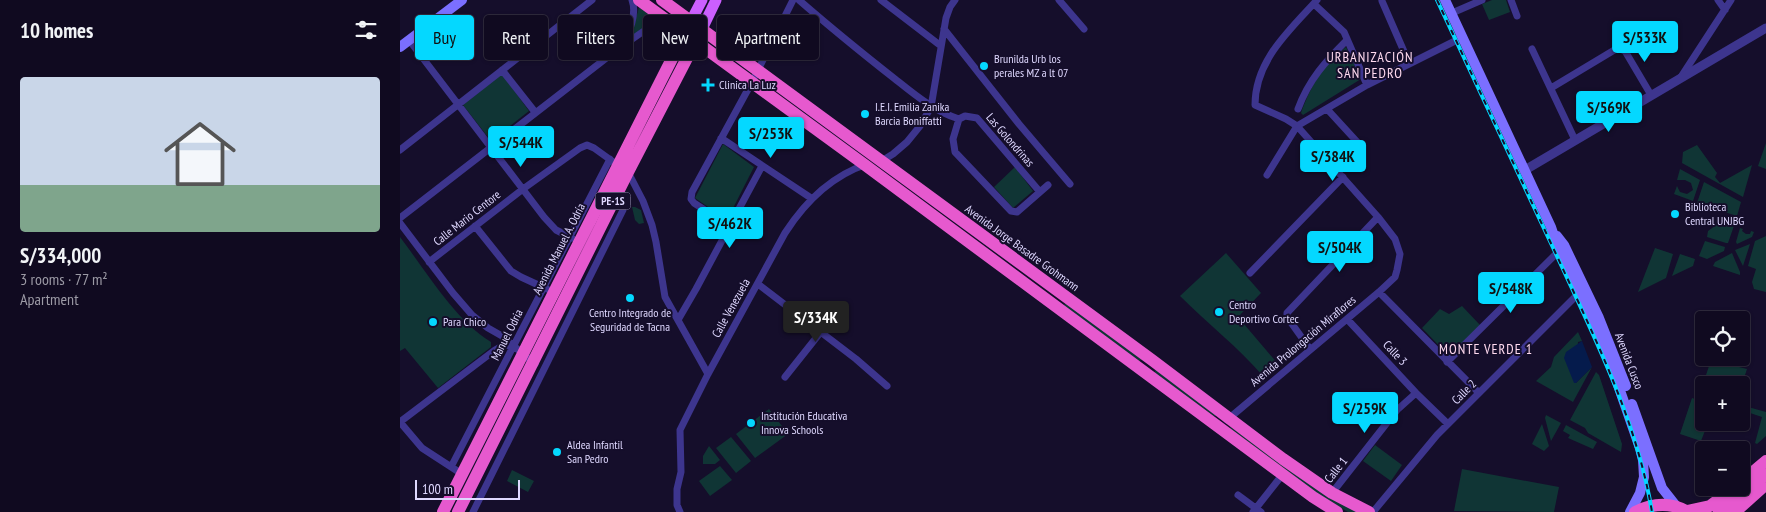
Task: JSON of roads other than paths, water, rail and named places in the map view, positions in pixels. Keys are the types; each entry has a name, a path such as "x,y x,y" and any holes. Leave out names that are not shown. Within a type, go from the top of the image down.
{"highway":[{"name":"Avenida Jorge Basadre Grohmann","path":"639,0 658,15"},
{"name":"Avenida Jorge Basadre Grohmann","path":"662,0 683,15"},
{"name":"Avenida Jorge Basadre Grohmann","path":"707,34 754,76 865,165 1054,305 1229,418 1332,494 1371,512"},
{"name":"Avenida Jorge Basadre Grohmann","path":"707,48 754,76 882,161 1062,294 1219,427 1313,497 1337,512"},
{"name":"Avenida Manuel A. Odría","path":"458,512 538,366 572,299 615,198 619,165 671,60"},
{"name":"Avenida Manuel A. Odría","path":"443,512 456,470 574,239 684,60"},
{"path":"1054,305 1062,294"},
{"path":"1750,477 1766,461"},
{"path":"1750,480 1766,470"},
{"path":"1750,482 1766,475"},
{"path":"1735,512 1764,490"},
{"path":"1635,512 1651,506 1668,505 1684,510 1710,506 1726,496"},
{"path":"1719,512 1732,496"}],"main road":[{"path":"400,47 462,0"},
{"name":"Avenida Manuel A. Odría","path":"694,15 702,0"},
{"name":"Avenida Manuel A. Odría","path":"707,19 716,0"},
{"name":"Avenida Cusco","path":"1446,0 1551,227 1610,343 1662,488 1684,510"},
{"name":"Avenida Cusco","path":"1562,248 1616,379 1643,460 1644,477 1640,493 1630,512"}],"street":[{"path":"400,150 592,0"},
{"path":"632,0 633,17"},
{"path":"729,226 691,199 692,192 793,0"},
{"name":"Las Golondrinas","path":"799,0 868,58 931,107 959,119 965,116 977,118 1040,192"},
{"path":"881,0 941,46"},
{"name":"Calle Venezuela","path":"680,512 677,505 676,489 681,472 680,430 708,374 798,213 826,186 865,165 882,161 914,135 931,107 944,29 948,12 955,0"},
{"path":"1058,0 1084,29"},
{"path":"1452,13 1482,0"},
{"path":"1511,0 1517,16"},
{"path":"1718,0 1725,10"},
{"path":"1681,77 1731,0"},
{"path":"1382,1 1409,63"},
{"path":"1310,349 1287,317 1287,313 1378,217 1297,126 1274,112 1256,106 1254,103 1257,87 1271,53 1281,39 1315,2 1344,32 1367,85"},
{"path":"667,15 673,8"},
{"path":"1525,170 1766,28"},
{"path":"944,29 989,83 1019,124 1070,184"},
{"path":"1267,175 1297,126 1367,85 1463,37"},
{"path":"410,40 549,223 562,235 574,239"},
{"path":"1298,109 1304,91 1319,70 1347,40"},
{"path":"1532,49 1575,140"},
{"path":"1551,88 1616,49 1621,49 1625,51 1650,95"},
{"path":"400,218 604,60"},
{"path":"502,70 535,112"},
{"path":"1328,109 1360,145"},
{"path":"959,119 953,139 955,152 1011,211 1017,212 1048,185"},
{"path":"721,138 812,198"},
{"name":"Calle Mario Centore","path":"429,262 523,189 580,148 587,145 594,148 619,165"},
{"path":"619,165 643,201 652,226 665,297 708,374"},
{"path":"678,320 762,166"},
{"path":"1250,273 1343,177"},
{"name":"Avenida Prolongación Miraflores","path":"1219,427 1395,277 1400,254 1395,239 1378,217"},
{"path":"400,223 452,293 472,315 502,336 538,366"},
{"path":"476,226 512,271 548,290 572,299"},
{"path":"1447,362 1562,248"},
{"path":"758,284 856,359 887,386"},
{"path":"1379,292 1479,393"},
{"name":"Calle 2","path":"1371,512 1448,424 1579,293"},
{"name":"Calle 3","path":"1347,319 1416,393 1448,424"},
{"path":"785,376 820,333"},
{"path":"456,470 422,448 400,422 504,345 518,350"},
{"name":"Avenida Manuel A. Odría","path":"473,512 538,366"},
{"name":"Calle 1","path":"1332,494 1398,410 1416,393"},
{"path":"1238,495 1256,511 1283,474"}],"water":[{"path":"1582,341 1592,367 1574,383 1564,358 1566,352"}],"railway":[{"path":"1437,0 1613,380 1636,445 1652,512"}],"place":[{"name":"Brunilda Urb los perales MZ a lt 07","path":"984,66"},
{"name":"Clinica La Luz","path":"708,85"},
{"name":"I.E.I. Emilia Zanika Barcia Boniffatti","path":"865,114"},
{"name":"Biblioteca Central UNJBG","path":"1675,214"},
{"name":"Centro Integrado de Seguridad de Tacna","path":"630,298"},
{"name":"Centro Deportivo Cortec","path":"1219,312"},
{"name":"Para Chico","path":"433,322"},
{"name":"Institución Educativa Innova Schools","path":"751,423"},
{"name":"Aldea Infantil San Pedro","path":"557,452"}],"district":[{"name":"URBANIZACIÓN SAN PEDRO","path":"1370,66"},
{"name":"MONTE VERDE 1","path":"1486,349"}]}
